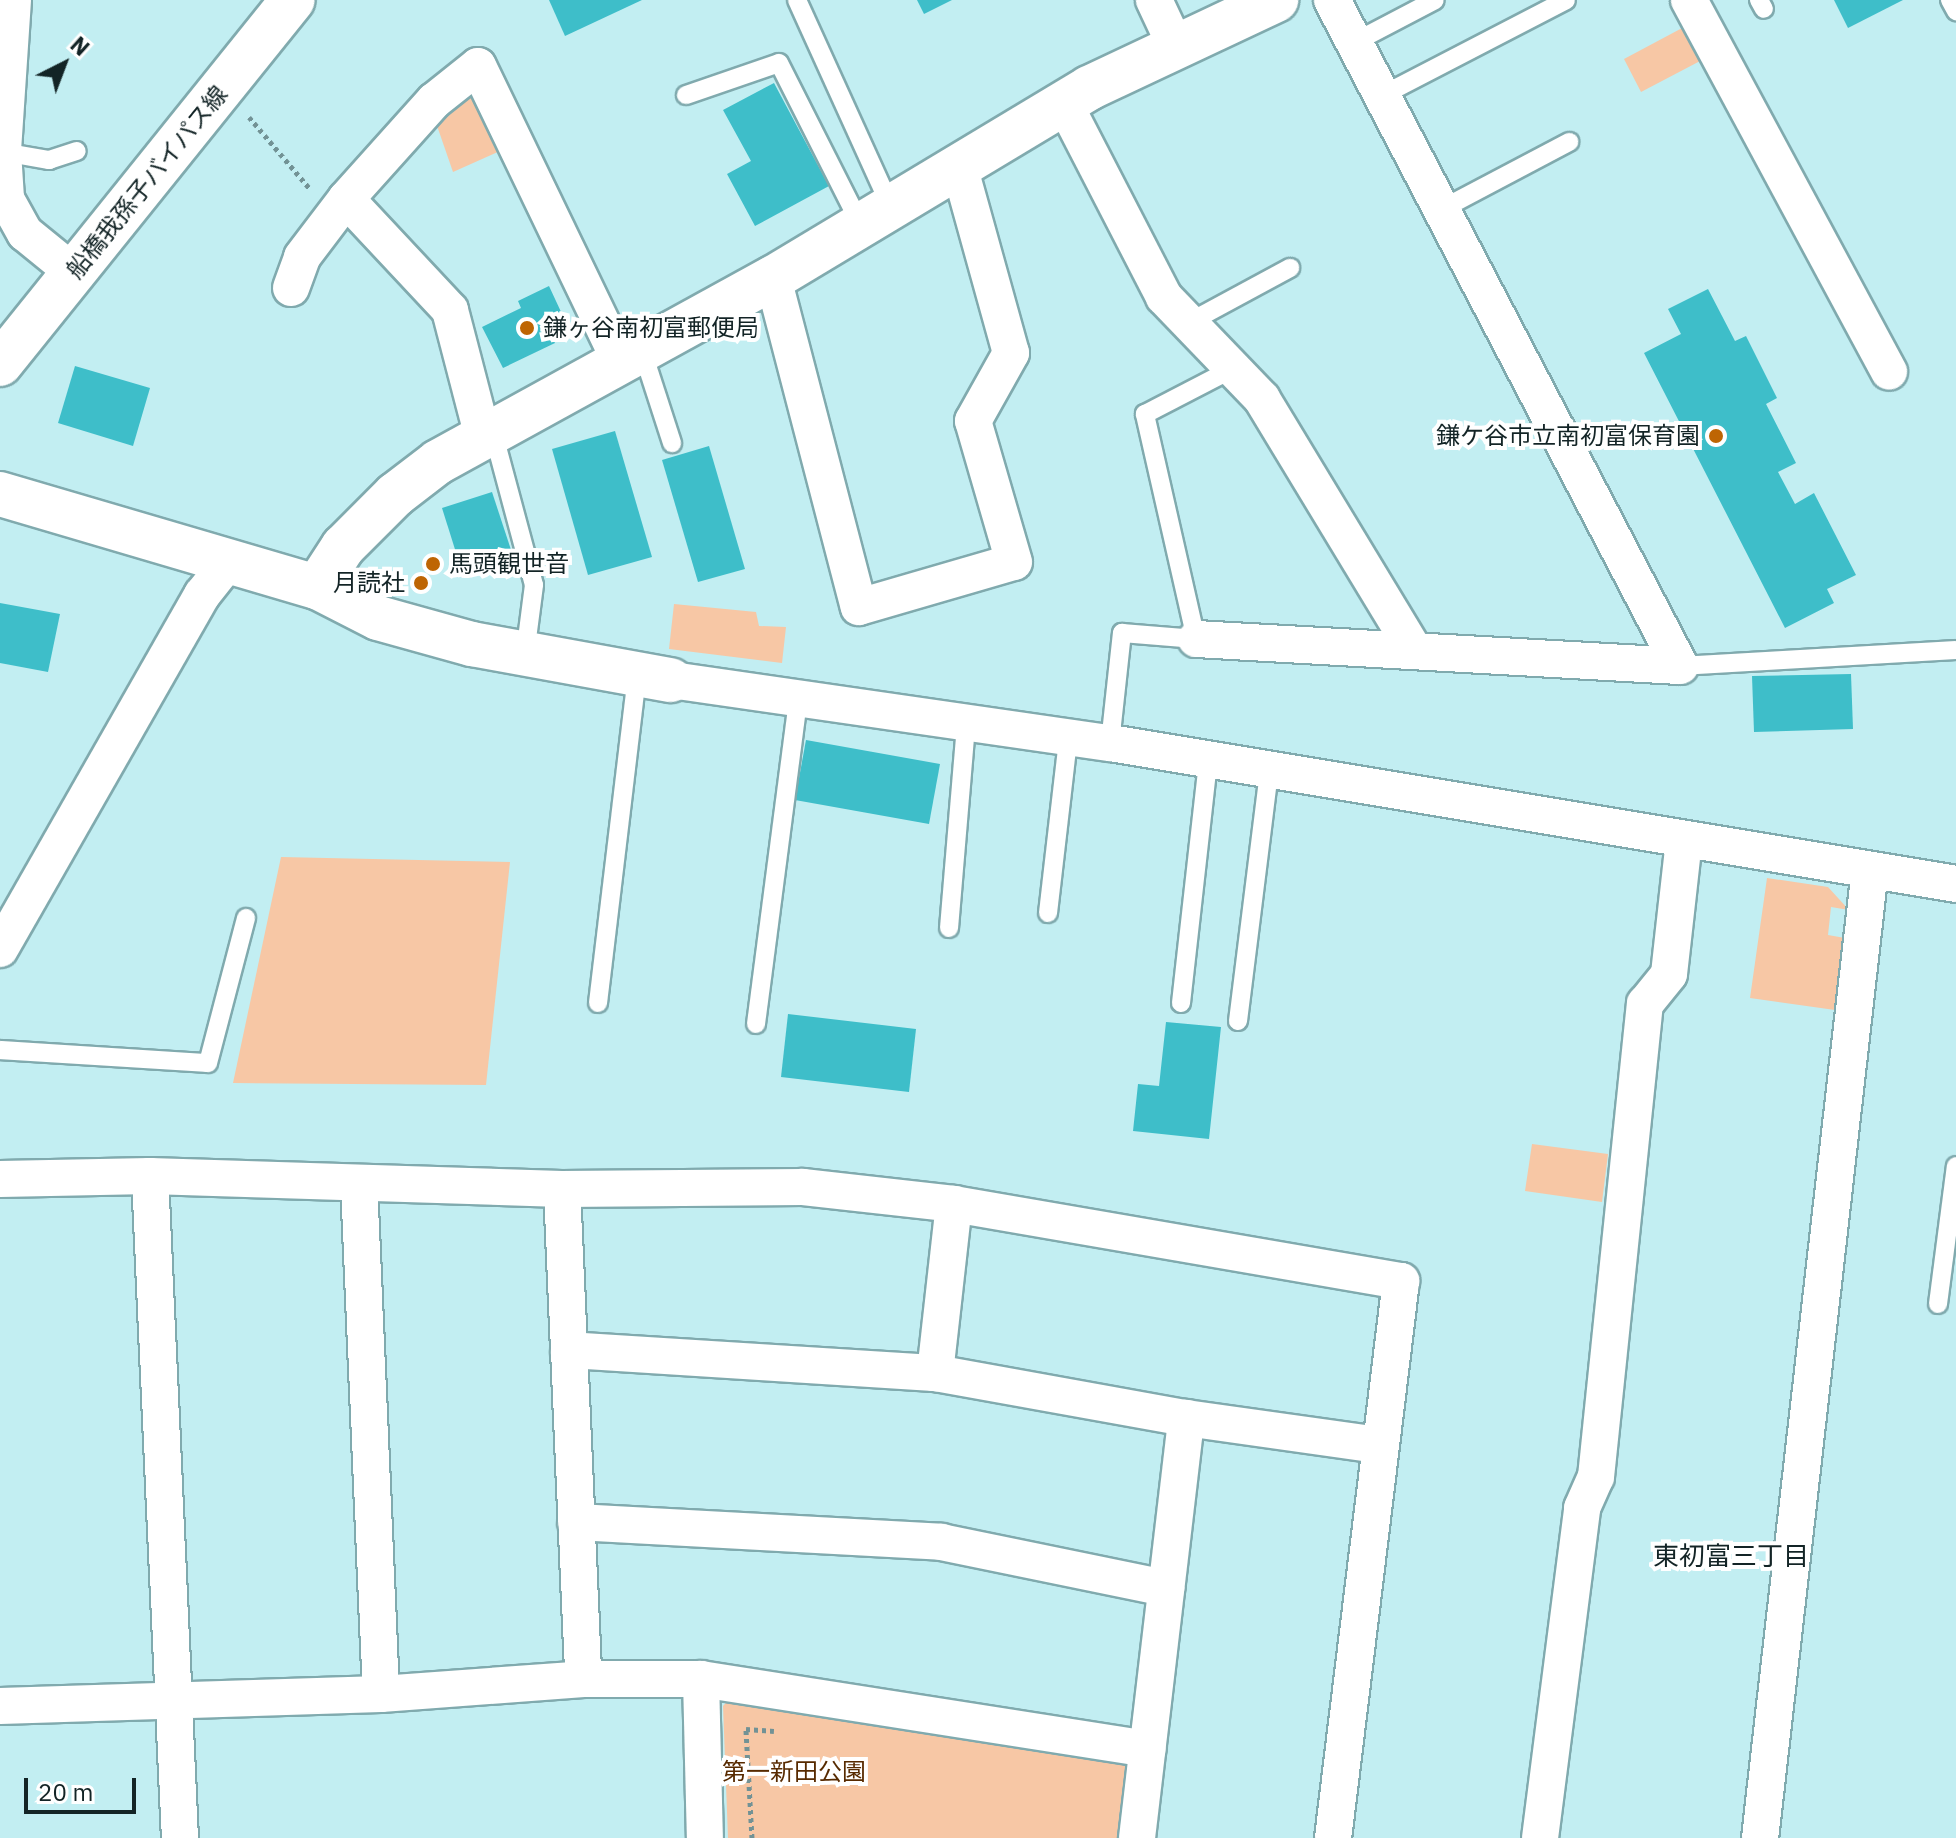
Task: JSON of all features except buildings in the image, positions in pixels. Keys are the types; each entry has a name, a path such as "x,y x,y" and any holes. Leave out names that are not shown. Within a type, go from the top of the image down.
{"street":[{"name":"船橋我孫子バイパス線","path":"0,364 293,0"},
{"path":"1154,0 1176,47"},
{"path":"317,587 343,547 395,495 488,434 630,353 773,278 1064,103 1276,0"},
{"path":"1332,0 1680,666"},
{"path":"1689,0 1889,372"},
{"path":"9,2 3,152 6,199 25,233 74,273"},
{"path":"291,288 330,197 434,101 478,66 630,353"},
{"path":"1064,103 1164,297 1236,367 1262,399 1414,650"},
{"path":"773,278 859,607 1014,562 973,421 1011,353 959,166"},
{"path":"330,197 450,310 488,434"},
{"path":"0,494 317,587 378,618 525,654 798,700 1068,740 1110,743 1956,884"},
{"path":"0,949 202,595 229,561"},
{"path":"1196,639 1680,666"},
{"path":"1540,1838 1582,1508 1596,1477 1645,1004 1669,974 1684,841"},
{"path":"1760,1838 1870,870"},
{"path":"0,1179 150,1176 562,1189 803,1187 954,1204 1401,1281 1333,1838"},
{"path":"150,1176 180,1838"},
{"path":"359,1183 381,1694"},
{"path":"562,1189 583,1679"},
{"path":"935,1373 954,1204"},
{"path":"569,1350 935,1373 1186,1418 1379,1445"},
{"path":"1137,1838 1186,1418"},
{"path":"576,1522 941,1542 1166,1588"},
{"path":"0,1706 381,1694 583,1679 701,1679 1148,1749"},
{"path":"701,1679 705,1838"}],"lane":[{"path":"797,0 876,216"},
{"path":"1355,42 1435,0"},
{"path":"1383,95 1566,0"},
{"path":"1950,0 1956,11"},
{"path":"686,95 779,63 876,216"},
{"path":"1442,209 1569,142"},
{"path":"3,152 49,160 77,151"},
{"path":"1190,322 1290,268"},
{"path":"630,353 672,443"},
{"path":"1110,743 1122,633 1196,639 1145,414 1236,367"},
{"path":"488,434 534,585 525,654"},
{"path":"1680,666 1956,650"},
{"path":"598,1003 654,678"},
{"path":"756,1024 798,700"},
{"path":"949,928 966,725"},
{"path":"1048,913 1068,740"},
{"path":"1181,1003 1208,761"},
{"path":"1238,1021 1269,771"},
{"path":"0,1050 208,1063 246,918"},
{"path":"1938,1304 1956,1166"}],"path":[{"path":"248,116 330,197"},
{"path":"752,1838 746,1729 777,1731"}],"green space":[{"path":"1684,27 1702,60 1641,92 1624,59"},
{"path":"471,90 500,151 453,172 435,120"},
{"path":"674,604 756,612 759,626 786,627 782,663 669,649"},
{"path":"281,857 510,862 486,1085 233,1083"},
{"path":"1767,878 1828,887 1849,910 1831,907 1828,935 1845,938 1835,1010 1750,998"},
{"path":"1532,1144 1608,1154 1602,1202 1525,1191"},
{"name":"第一新田公園","path":"732,1696 1129,1763 1121,1838 728,1838 723,1706"}],"place":[{"name":"鎌ヶ谷南初富郵便局","path":"527,328"},
{"name":"鎌ケ谷市立南初富保育園","path":"1716,436"},
{"name":"馬頭観世音","path":"433,564"},
{"name":"月読社","path":"421,583"}],"district":[{"name":"東初富三丁目","path":"1731,1556"}]}
